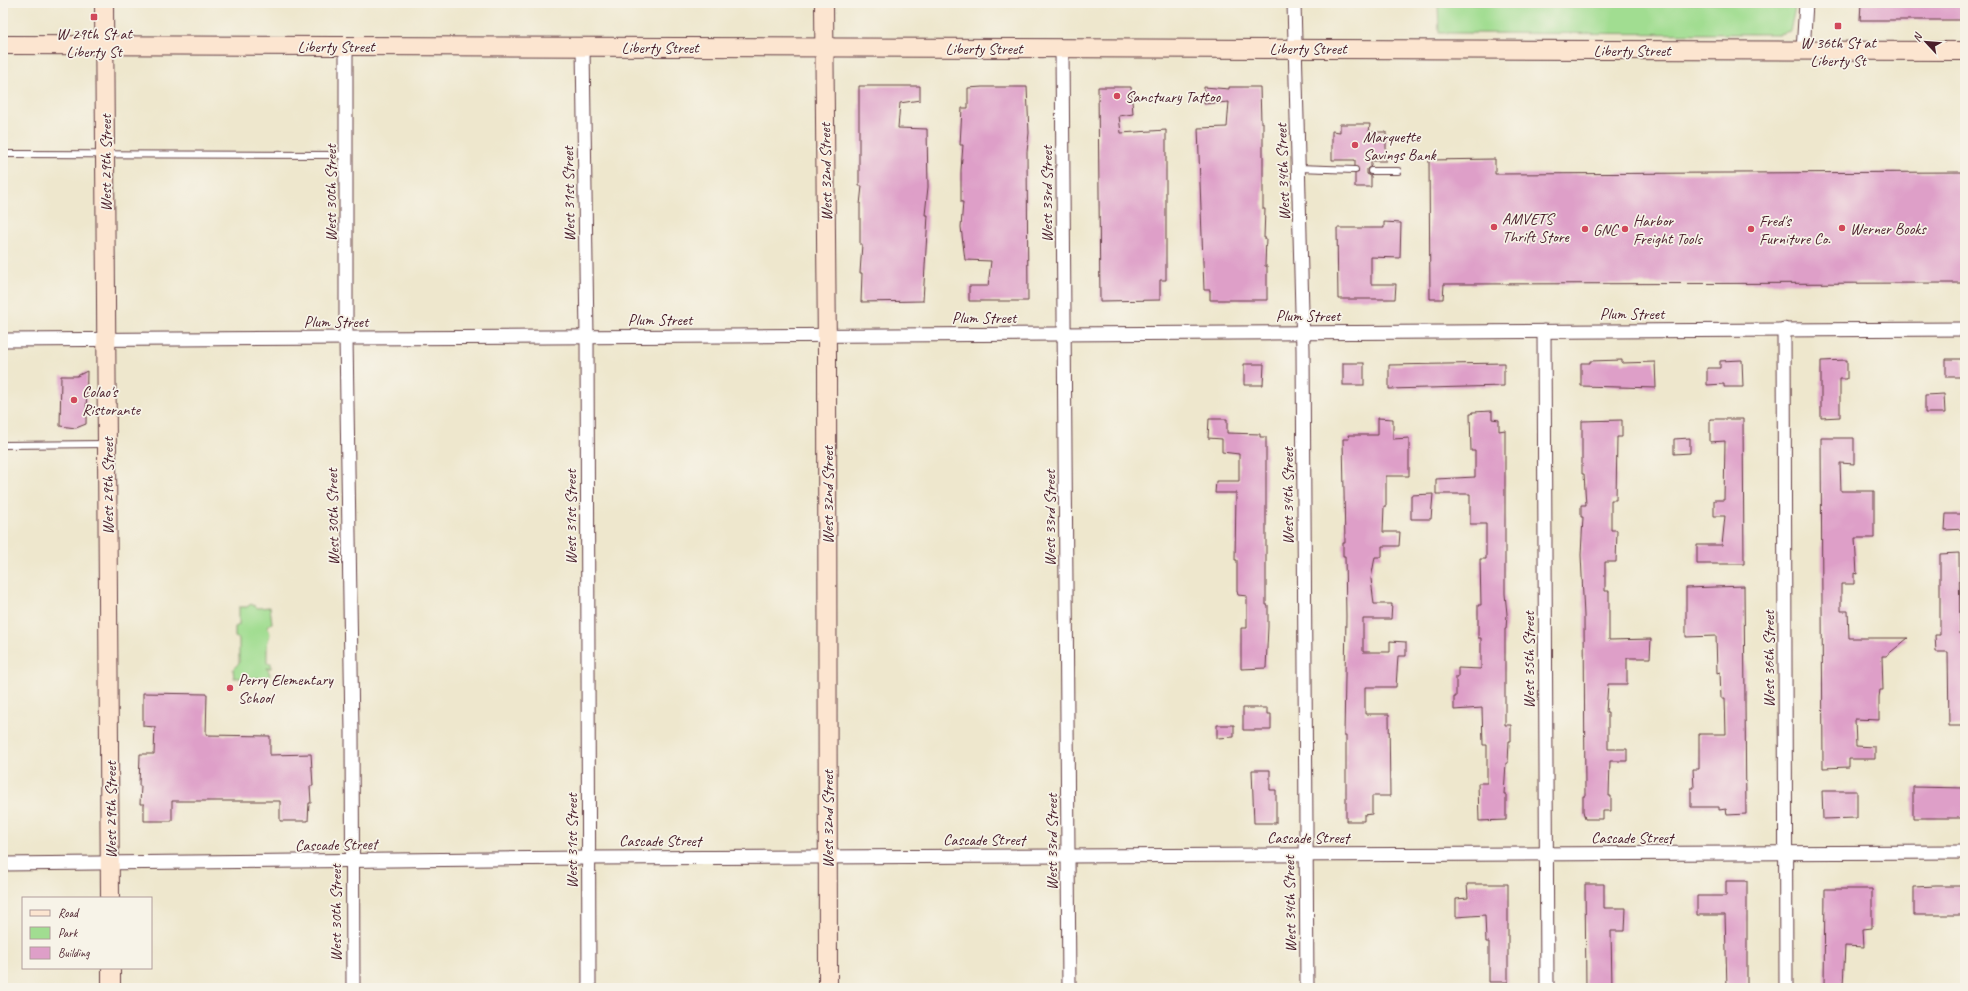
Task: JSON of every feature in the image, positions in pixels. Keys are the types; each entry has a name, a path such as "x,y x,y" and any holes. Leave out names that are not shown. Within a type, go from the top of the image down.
{"street":[{"name":"West 29th Street","path":"104,3 110,897"},
{"name":"West 32nd Street","path":"824,3 827,336 828,988"},
{"name":"West 34th Street","path":"1294,3 1302,332 1307,988"},
{"path":"1803,50 1806,3"},
{"name":"Liberty Street","path":"3,45 1965,51"},
{"name":"West 30th Street","path":"346,46 346,338 352,732 353,988"},
{"name":"West 31st Street","path":"583,47 587,337 589,988"},
{"name":"West 33rd Street","path":"1062,49 1069,988"},
{"name":"West 36th Street","path":"1784,329 1786,988"},
{"name":"Plum Street","path":"3,340 1965,329"},
{"name":"West 35th Street","path":"1544,331 1547,988"},
{"name":"Cascade Street","path":"3,864 1306,853 1546,854 1965,852"},
{"path":"111,969 111,988"}],"lane":[{"path":"3,154 347,155"},
{"path":"1298,168 1355,170"},
{"path":"1371,170 1398,171"},
{"path":"3,445 107,444"}],"green space":[{"path":"1438,3 1796,3 1790,31 1779,34 1439,33"},
{"path":"251,604 258,608 270,607 272,623 267,626 270,635 267,646 267,663 271,663 271,668 267,668 270,674 268,678 234,678 233,669 239,663 239,639 235,637 235,627 239,625 239,607 247,607"}],"building":[{"path":"1861,3 1965,3 1965,20 1860,20"},
{"path":"859,86 920,86 920,100 900,103 898,128 927,129 928,187 925,215 928,215 923,301 861,302 862,273 860,273 862,244 860,244 860,205 862,186 859,186"},
{"path":"1027,87 1029,133 1027,152 1028,301 969,301 969,286 988,286 991,261 965,260 961,227 963,202 961,202 961,170 963,145 960,145 962,108 968,108 968,88"},
{"path":"1098,87 1131,87 1133,114 1119,116 1121,133 1166,130 1166,280 1160,280 1160,300 1100,301"},
{"path":"1204,87 1229,89 1229,87 1260,87 1261,122 1263,122 1263,209 1265,209 1264,238 1266,238 1265,266 1267,266 1267,300 1210,300 1210,290 1204,290 1198,128 1227,127 1229,102 1204,104"},
{"path":"1340,124 1370,124 1369,132 1386,132 1386,161 1371,161 1371,166 1367,169 1367,174 1371,176 1371,187 1355,187 1355,174 1359,170 1355,166 1355,160 1332,160 1332,131 1340,132"},
{"path":"1495,159 1495,174 1965,172 1965,283 1444,284 1443,299 1430,299 1429,160"},
{"path":"1384,222 1401,223 1400,258 1371,257 1371,284 1396,284 1395,299 1338,299 1337,228 1384,228"},
{"path":"1946,359 1962,359 1963,377 1946,377"},
{"path":"1622,360 1622,363 1655,362 1656,388 1581,386 1581,363 1590,363 1590,361"},
{"path":"1742,360 1743,387 1724,387 1724,384 1707,385 1707,368 1720,368 1720,361"},
{"path":"1847,360 1847,379 1840,379 1840,417 1821,418 1821,361"},
{"path":"1343,363 1364,363 1364,385 1343,385"},
{"path":"1504,363 1504,386 1389,389 1389,365"},
{"path":"1244,364 1264,364 1263,385 1244,385"},
{"name":"Colao's Ristorante","path":"87,371 86,424 76,428 60,426 61,376 77,376"},
{"path":"1944,394 1945,413 1925,413 1925,395"},
{"path":"1492,411 1492,419 1499,420 1499,431 1505,430 1505,594 1507,614 1505,629 1505,725 1511,725 1511,741 1509,741 1508,763 1506,763 1504,794 1506,794 1506,820 1479,821 1478,783 1487,783 1487,745 1483,745 1482,708 1454,710 1454,697 1456,697 1456,677 1458,677 1458,668 1481,669 1481,638 1478,638 1478,605 1481,605 1480,559 1486,559 1486,524 1470,524 1470,494 1436,494 1436,479 1475,477 1475,451 1471,451 1470,414 1473,412"},
{"path":"1378,418 1393,419 1393,439 1409,438 1409,476 1386,476 1386,506 1384,506 1383,532 1400,532 1399,546 1382,546 1382,557 1375,557 1371,579 1374,604 1392,604 1391,619 1363,619 1363,652 1390,652 1390,641 1406,642 1406,656 1398,656 1396,687 1365,687 1365,714 1389,714 1390,796 1372,796 1372,814 1364,815 1364,821 1346,821 1346,736 1344,736 1346,616 1345,556 1343,556 1343,543 1345,543 1343,439 1349,439 1348,435 1378,435"},
{"path":"1209,419 1227,419 1227,433 1260,434 1260,437 1266,437 1266,605 1268,605 1268,627 1266,668 1241,669 1241,628 1247,628 1247,596 1238,595 1237,591 1237,560 1235,560 1236,493 1215,493 1216,481 1239,481 1239,454 1222,452 1222,439 1208,438"},
{"path":"1710,419 1743,419 1744,564 1697,564 1697,545 1722,545 1725,516 1714,516 1714,500 1724,500 1725,441 1710,442"},
{"path":"1622,420 1622,437 1617,437 1616,500 1611,500 1611,530 1617,530 1616,562 1605,562 1605,591 1609,591 1609,640 1651,639 1650,658 1627,658 1627,684 1608,684 1606,712 1608,712 1608,749 1627,749 1627,761 1610,761 1609,796 1611,796 1611,811 1603,811 1603,819 1585,819 1583,811 1583,796 1585,796 1584,616 1581,555 1583,517 1581,517 1581,505 1586,505 1584,474 1582,474 1582,421"},
{"path":"1690,438 1690,453 1674,454 1674,439"},
{"path":"1821,438 1854,438 1854,464 1840,463 1841,491 1874,491 1874,538 1855,538 1857,574 1854,573 1854,584 1841,584 1841,611 1848,611 1849,638 1908,638 1886,656 1882,656 1883,690 1880,690 1879,697 1879,720 1855,719 1856,746 1875,747 1875,759 1849,759 1849,767 1823,768"},
{"path":"1433,494 1431,519 1411,519 1411,495"},
{"path":"1946,514 1964,514 1965,529 1945,530"},
{"path":"1959,553 1960,634 1965,634 1965,726 1949,726 1948,652 1936,652 1935,635 1940,635 1940,554"},
{"path":"1744,586 1746,814 1727,815 1726,809 1719,810 1719,807 1691,807 1691,788 1694,788 1693,769 1699,769 1699,734 1726,734 1725,698 1721,698 1720,672 1717,673 1716,636 1686,637 1686,588"},
{"path":"143,693 207,694 206,735 270,736 270,755 311,754 313,786 310,786 311,803 309,803 308,821 280,821 280,801 172,801 172,821 144,821 144,804 140,804 140,754 154,754 155,727 143,726"},
{"path":"1243,708 1267,708 1267,714 1271,714 1271,730 1243,730"},
{"path":"1217,725 1234,725 1234,737 1217,738"},
{"path":"1252,770 1270,770 1270,790 1276,790 1276,823 1254,823"},
{"path":"1913,787 1965,788 1965,818 1913,818"},
{"path":"1822,791 1857,791 1857,818 1823,819"},
{"path":"1726,881 1747,881 1747,988 1727,988 1725,915 1697,915 1697,896 1726,896"},
{"path":"1467,884 1508,884 1508,982 1489,982 1489,942 1486,942 1485,915 1456,917 1456,899 1468,898"},
{"path":"1585,884 1604,884 1604,908 1626,908 1625,931 1611,931 1612,988 1586,988"},
{"path":"1965,886 1965,915 1914,915 1914,887"},
{"path":"1825,889 1872,889 1872,928 1863,929 1864,947 1845,946 1843,986 1824,987"}],"place":[{"name":"W 29th St at Liberty St","path":"94,17"},
{"name":"W 36th St at Liberty St","path":"1838,26"},
{"name":"Sanctuary Tattoo","path":"1117,96"},
{"name":"Marquette Savings Bank","path":"1355,145"},
{"name":"AMVETS Thrift Store","path":"1494,227"},
{"name":"Werner Books","path":"1842,228"},
{"name":"GNC","path":"1585,229"},
{"name":"Harbor Freight Tools","path":"1625,229"},
{"name":"Fred's Furniture Co.","path":"1751,229"},
{"name":"Colao's Ristorante","path":"74,400"},
{"name":"Perry Elementary School","path":"230,688"}]}
